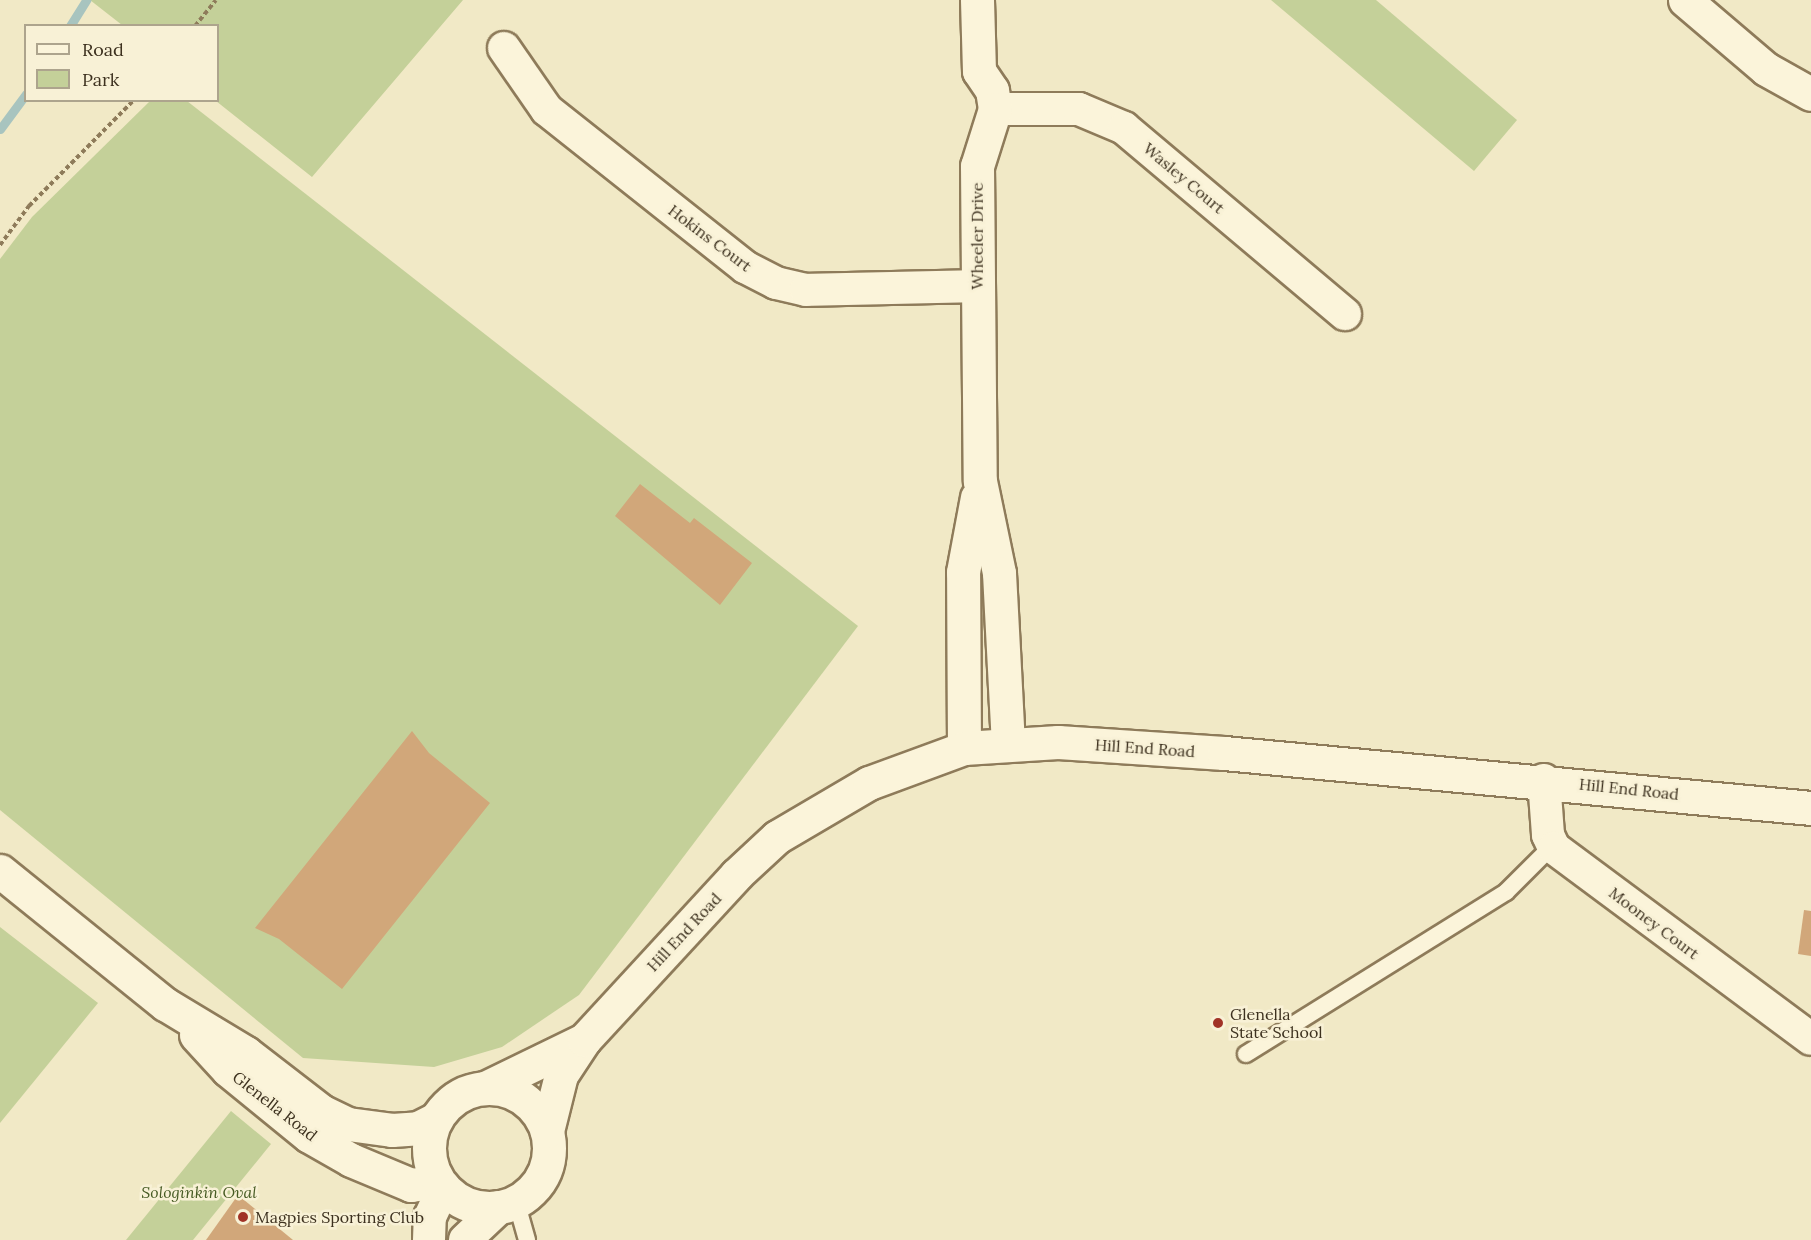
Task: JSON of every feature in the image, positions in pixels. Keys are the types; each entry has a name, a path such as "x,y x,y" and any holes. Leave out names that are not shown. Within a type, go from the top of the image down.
{"street":[{"path":"977,0 979,71 992,90 995,109"},
{"path":"1684,0 1766,69 1811,94"},
{"name":"Hokins Court","path":"504,48 547,110 744,267 776,283 806,290 977,286"},
{"name":"Wheeler Drive","path":"995,109 977,166 977,286 981,481 999,573 1008,743"},
{"name":"Wasley Court","path":"995,109 1079,109 1124,128 1345,314"},
{"name":"Wheeler Drive","path":"964,748 963,573 981,481"},
{"name":"Hill End Road","path":"547,1131 561,1075 584,1040 736,875 777,837 870,783 964,748 1008,743 1058,742 1224,753 1544,780 1811,808"},
{"path":"1544,780 1552,846"},
{"name":"Mooney Court","path":"1552,846 1811,1039"},
{"name":"Glenella Road","path":"0,871 165,1004 228,1070 309,1136 351,1160 411,1185 441,1184"},
{"name":"Glenella Road","path":"165,1004 246,1053 321,1111 348,1124 392,1130 418,1128 436,1119"},
{"name":"Hill End Road","path":"487,1087 584,1040"},
{"path":"465,1240 508,1204 536,1185 546,1168 547,1131 539,1114 526,1100 507,1090 487,1087 467,1092 449,1102 436,1119 429,1138 429,1159 441,1184 468,1205 508,1204"},
{"path":"429,1240 429,1218 441,1184"}],"lane":[{"path":"1246,1054 1506,892 1552,846"},
{"path":"508,1204 527,1240"}],"path":[{"path":"197,24 216,0"},
{"path":"0,245 29,206 132,102"}],"green space":[{"path":"90,0 463,0 312,177 217,102 219,24 121,24"},
{"path":"1271,0 1376,0 1517,120 1474,171"},
{"path":"149,102 188,102 858,626 579,995 502,1047 434,1067 303,1058 0,810 0,259 32,217"},
{"path":"0,927 98,1003 0,1123"},
{"name":"Sologinkin Oval","path":"231,1111 271,1144 193,1240 126,1240"}],"building":[{"path":"640,484 690,523 694,518 752,563 720,605 615,516"},
{"path":"412,731 429,753 490,803 342,989 279,939 255,928"},
{"path":"1804,910 1811,911 1811,956 1798,954"},
{"name":"Magpies Sporting Club","path":"238,1195 293,1240 206,1240"}],"waterway":[{"path":"71,24 86,0"},
{"path":"0,129 24,97"}],"place":[{"name":"Glenella State School","path":"1218,1023"},
{"name":"Magpies Sporting Club","path":"243,1217"}]}
